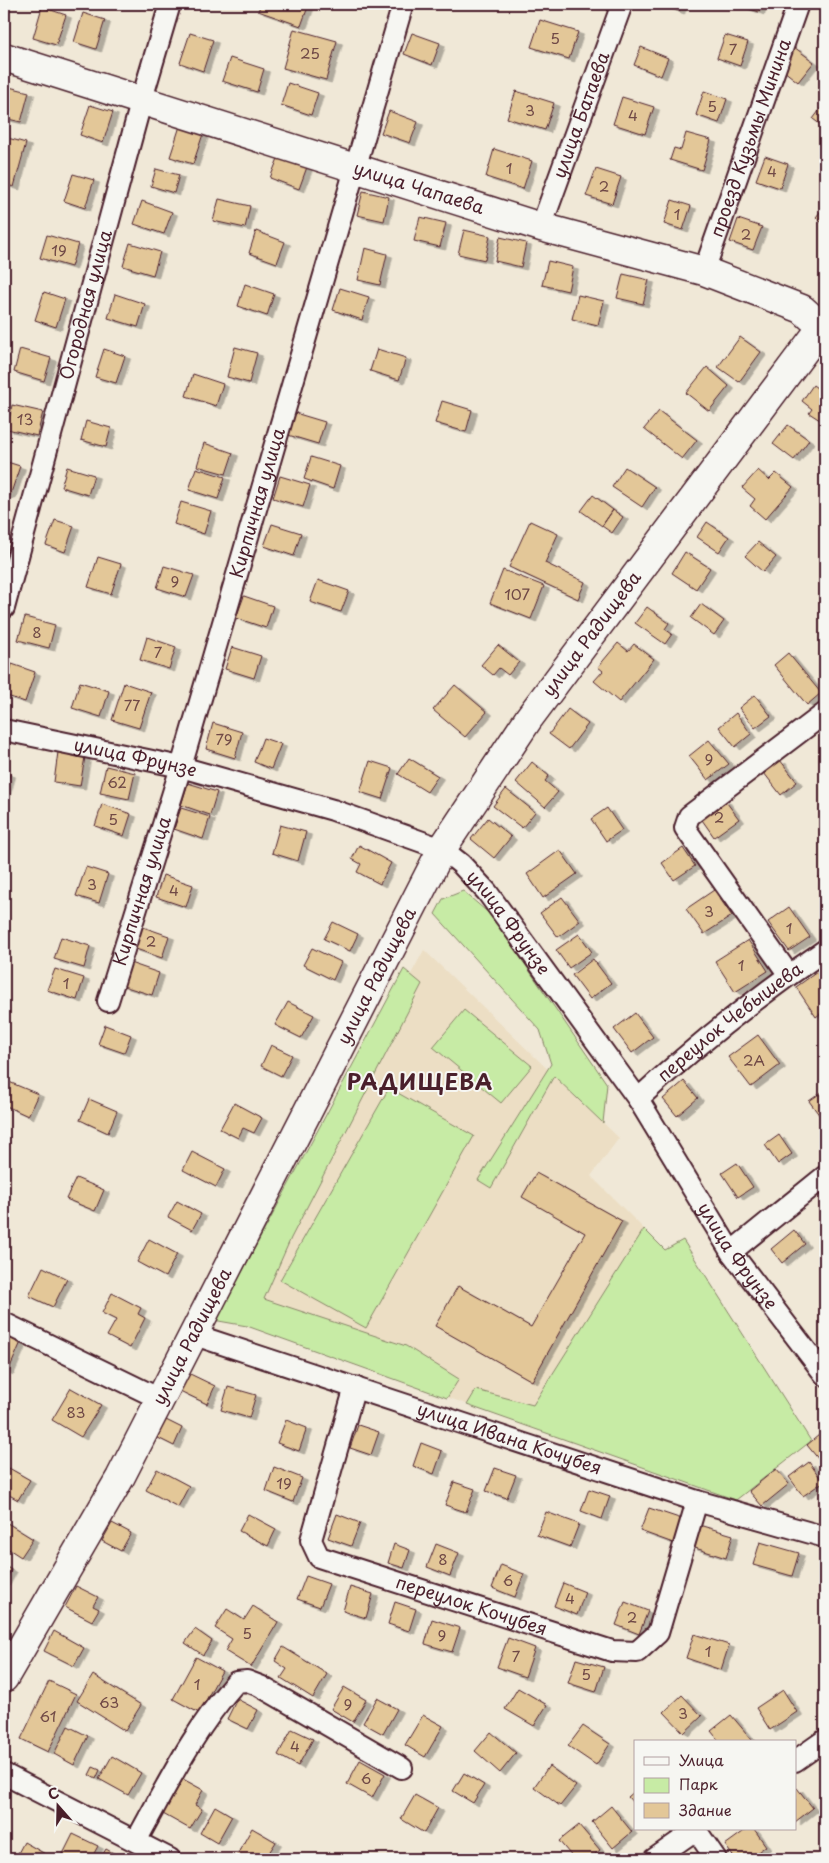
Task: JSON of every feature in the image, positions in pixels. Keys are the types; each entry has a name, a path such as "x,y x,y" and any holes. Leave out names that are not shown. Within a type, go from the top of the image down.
{"main road":[{"name":"улица Чапаева","path":"4,57 142,99 541,227 704,271 802,309 824,327"},
{"name":"улица Радищева","path":"4,1678 120,1478 160,1398 195,1335 442,849 529,718 824,327"}],"street":[{"name":"Огородная улица","path":"4,608 142,99 170,4"},
{"name":"Кирпичная улица","path":"108,1001 181,767 403,4"},
{"name":"улица Батаева","path":"541,227 622,4"},
{"name":"проезд Кузьмы Минина","path":"704,271 798,4"},
{"path":"789,974 685,828 685,822 689,816 825,713"},
{"name":"улица Фрунзе","path":"4,730 181,767 332,810 442,849 461,864 487,892 638,1099 731,1252 825,1376"},
{"name":"переулок Чебышева","path":"638,1099 695,1048 789,974 825,950"},
{"path":"731,1252 825,1176"},
{"path":"4,1323 160,1398"},
{"name":"улица Ивана Кочубея","path":"195,1335 355,1386 697,1501 825,1537"},
{"name":"переулок Кочубея","path":"355,1386 311,1540 319,1557 612,1651 637,1652 658,1633 697,1501"},
{"path":"136,1841 197,1733 236,1682 247,1681 260,1686 402,1768"},
{"path":"796,1760 825,1740"},
{"path":"4,1774 170,1859"},
{"path":"654,1859 697,1830 716,1859"}],"shaded area":[{"path":"424,950 619,1138 591,1176 665,1250 683,1240 811,1441 736,1500 247,1326 228,1314"}],"green space":[{"path":"463,891 492,916 607,1084 603,1123 554,1076 491,1188 478,1180 551,1064 540,1030 435,914 443,899"},
{"path":"404,969 422,984 291,1238 264,1299 406,1346 459,1379 447,1398 247,1326 213,1320 242,1272"},
{"path":"464,1010 532,1066 501,1103 433,1047"},
{"path":"389,1088 474,1136 366,1328 280,1280"},
{"path":"644,1229 665,1250 683,1240 811,1441 736,1500 467,1405 476,1390 533,1405"}],"building":[{"path":"261,4 309,4 301,26 258,11"},
{"path":"660,4 682,4 679,11"},
{"path":"736,4 762,4 759,12"},
{"path":"42,7 66,15 56,45 33,38"},
{"path":"83,13 105,20 96,49 74,42"},
{"path":"540,20 578,32 569,59 531,47"},
{"path":"825,23 825,37 819,32"},
{"path":"294,29 337,41 326,80 283,68"},
{"path":"190,33 213,40 203,71 180,63"},
{"path":"412,33 440,43 432,65 404,54"},
{"path":"725,35 748,42 740,66 717,58"},
{"path":"641,47 668,58 661,76 634,65"},
{"path":"794,47 814,62 798,82 779,67"},
{"path":"230,58 264,69 257,92 222,81"},
{"path":"288,83 318,93 311,115 281,105"},
{"path":"5,86 29,92 21,122 4,118"},
{"path":"516,91 554,103 545,130 507,118"},
{"path":"704,91 727,99 719,123 696,115"},
{"path":"622,97 654,107 645,134 613,124"},
{"path":"825,103 825,128 813,119"},
{"path":"90,105 113,112 103,143 80,135"},
{"path":"389,111 418,122 410,143 381,133"},
{"path":"180,126 203,134 193,164 170,157"},
{"path":"686,133 711,140 702,170 670,160 674,148 681,150"},
{"path":"4,137 26,143 14,187 4,184"},
{"path":"494,149 532,161 523,189 486,177"},
{"path":"279,156 307,167 299,189 270,178"},
{"path":"765,156 788,164 780,188 756,180"},
{"path":"156,169 179,175 174,193 151,186"},
{"path":"596,169 621,177 612,204 586,196"},
{"path":"73,174 94,180 85,208 64,201"},
{"path":"363,191 389,197 384,221 357,215"},
{"path":"219,199 250,206 245,228 213,221"},
{"path":"672,200 691,206 683,230 664,224"},
{"path":"142,201 172,212 164,234 134,224"},
{"path":"825,206 825,226 816,217"},
{"path":"420,217 446,223 440,247 414,241"},
{"path":"738,219 762,227 753,250 730,242"},
{"path":"464,230 490,236 485,260 458,254"},
{"path":"256,231 285,242 277,263 249,253"},
{"path":"47,235 78,244 71,267 40,258"},
{"path":"500,237 526,243 521,267 495,261"},
{"path":"130,243 160,252 153,275 123,266"},
{"path":"365,248 387,254 380,285 358,280"},
{"path":"548,261 573,267 568,291 542,285"},
{"path":"623,274 649,280 643,304 617,298"},
{"path":"245,284 274,294 267,316 238,306"},
{"path":"340,288 369,297 362,320 333,310"},
{"path":"44,292 65,299 56,327 35,320"},
{"path":"115,294 145,304 138,327 108,318"},
{"path":"578,295 604,301 598,325 572,319"},
{"path":"740,337 761,352 739,382 718,367"},
{"path":"235,347 257,353 249,383 227,377"},
{"path":"20,349 51,358 44,381 14,372"},
{"path":"104,349 125,356 116,383 95,377"},
{"path":"377,349 406,358 399,380 370,371"},
{"path":"707,367 729,386 709,411 686,393"},
{"path":"193,374 223,384 216,406 186,396"},
{"path":"813,385 825,394 825,419 823,422 809,413 812,409 802,401"},
{"path":"442,401 472,410 466,432 435,423"},
{"path":"12,405 43,412 37,436 7,429"},
{"path":"659,411 697,440 682,459 644,429"},
{"path":"295,413 325,422 318,444 288,435"},
{"path":"86,421 111,428 106,447 81,440"},
{"path":"788,425 809,440 794,460 773,444"},
{"path":"204,443 233,453 226,474 197,466"},
{"path":"311,457 340,466 333,489 304,479"},
{"path":"4,461 20,466 10,496 4,495"},
{"path":"67,467 94,475 88,495 61,487"},
{"path":"625,467 655,487 642,507 612,487"},
{"path":"196,468 225,477 218,499 189,490"},
{"path":"758,470 769,480 776,473 793,487 765,519 750,506 755,499 742,488"},
{"path":"280,476 310,485 303,507 273,498"},
{"path":"593,495 613,510 602,526 581,511"},
{"path":"181,502 211,511 204,534 174,524"},
{"path":"613,510 623,517 612,533 602,526"},
{"path":"55,520 74,526 65,552 46,545"},
{"path":"530,521 558,534 545,563 585,582 578,599 509,567"},
{"path":"707,522 729,537 719,552 697,537"},
{"path":"272,524 301,533 294,556 264,546"},
{"path":"758,542 776,557 763,572 745,556"},
{"path":"685,552 710,568 696,589 672,573"},
{"path":"98,557 121,564 111,594 88,587"},
{"path":"164,566 194,575 186,597 157,588"},
{"path":"503,570 544,586 531,619 490,603"},
{"path":"318,580 349,591 341,612 310,602"},
{"path":"244,596 273,606 266,628 236,618"},
{"path":"701,604 724,621 714,635 691,618"},
{"path":"647,607 669,623 665,629 672,634 665,644 635,623"},
{"path":"25,617 55,625 49,648 18,640"},
{"path":"147,637 176,647 169,669 140,660"},
{"path":"618,643 628,651 634,644 654,659 619,702 594,681 603,671 598,667"},
{"path":"498,645 519,662 508,675 499,668 493,675 481,665"},
{"path":"232,647 261,656 254,678 225,669"},
{"path":"788,653 821,693 807,705 774,665"},
{"path":"12,664 35,672 25,702 4,695"},
{"path":"80,682 109,691 101,717 72,708"},
{"path":"124,683 151,692 139,728 112,720"},
{"path":"455,685 487,712 465,737 433,710"},
{"path":"755,695 771,716 755,728 739,708"},
{"path":"568,709 588,724 569,749 549,734"},
{"path":"736,713 751,734 735,747 719,727"},
{"path":"213,723 242,732 235,758 206,749"},
{"path":"263,738 281,744 271,769 254,762"},
{"path":"709,740 729,764 708,780 689,756"},
{"path":"58,752 85,757 80,786 54,782"},
{"path":"409,758 438,776 427,792 398,774"},
{"path":"780,760 797,782 781,795 764,773"},
{"path":"370,761 392,768 382,799 360,792"},
{"path":"532,762 549,776 545,781 558,792 545,807 516,782"},
{"path":"106,766 135,773 129,799 100,793"},
{"path":"4,772 10,774 4,795"},
{"path":"188,783 217,792 210,815 181,805"},
{"path":"506,789 535,812 522,828 493,806"},
{"path":"724,799 739,819 714,837 700,817"},
{"path":"102,804 131,814 124,836 95,826"},
{"path":"181,808 210,817 203,839 174,829"},
{"path":"607,808 622,830 606,841 591,819"},
{"path":"488,818 511,837 494,858 471,839"},
{"path":"280,825 306,832 298,861 272,853"},
{"path":"359,845 391,863 380,884 357,872 361,864 352,859"},
{"path":"683,848 695,866 674,880 662,863"},
{"path":"560,850 577,874 543,898 527,874"},
{"path":"86,867 108,874 99,903 76,896"},
{"path":"825,873 825,888 818,878"},
{"path":"163,875 193,885 186,907 156,897"},
{"path":"714,890 732,916 704,934 686,909"},
{"path":"562,897 580,921 558,937 540,913"},
{"path":"789,907 810,937 789,951 768,922"},
{"path":"333,922 358,934 350,951 324,939"},
{"path":"140,926 169,936 162,958 133,948"},
{"path":"579,934 592,952 569,968 556,950"},
{"path":"61,937 90,946 84,968 54,959"},
{"path":"748,940 768,971 735,992 715,961"},
{"path":"312,948 341,962 333,980 303,965"},
{"path":"593,959 611,983 590,999 572,975"},
{"path":"130,963 159,973 152,995 123,986"},
{"path":"55,969 84,978 77,1000 47,990"},
{"path":"817,972 825,985 825,1010 816,1017 796,987"},
{"path":"288,1002 314,1015 301,1038 275,1025"},
{"path":"635,1013 653,1037 632,1053 614,1029"},
{"path":"105,1025 131,1035 124,1053 98,1044"},
{"path":"758,1035 780,1065 751,1087 728,1057"},
{"path":"271,1045 292,1055 281,1076 261,1066"},
{"path":"684,1081 698,1098 677,1116 663,1099"},
{"path":"9,1082 38,1094 28,1116 4,1105 4,1095"},
{"path":"825,1090 825,1119 823,1120 809,1101"},
{"path":"89,1099 117,1111 108,1133 80,1120"},
{"path":"234,1103 262,1118 254,1133 243,1128 238,1138 220,1129"},
{"path":"779,1135 792,1154 778,1164 765,1145"},
{"path":"192,1152 225,1169 216,1187 183,1170"},
{"path":"737,1163 753,1187 738,1197 722,1173"},
{"path":"536,1173 622,1221 532,1381 435,1326 458,1286 531,1327 585,1233 522,1197"},
{"path":"76,1178 104,1190 95,1211 66,1199"},
{"path":"177,1201 201,1214 192,1230 168,1217"},
{"path":"794,1230 805,1244 782,1263 771,1249"},
{"path":"149,1239 177,1254 165,1277 137,1262"},
{"path":"43,1267 67,1279 53,1307 29,1296"},
{"path":"112,1293 141,1308 138,1314 145,1318 130,1348 107,1336 116,1320 102,1313"},
{"path":"4,1335 21,1342 8,1372 4,1370"},
{"path":"188,1373 215,1386 207,1404 180,1391"},
{"path":"228,1387 256,1395 249,1418 221,1410"},
{"path":"71,1388 101,1405 81,1437 52,1420"},
{"path":"164,1419 182,1428 174,1446 156,1437"},
{"path":"286,1420 307,1428 299,1451 277,1443"},
{"path":"358,1425 379,1432 371,1455 350,1448"},
{"path":"825,1430 825,1456 820,1461 807,1445"},
{"path":"421,1443 442,1451 434,1474 413,1466"},
{"path":"809,1462 823,1482 803,1496 789,1477"},
{"path":"274,1467 302,1478 293,1502 266,1491"},
{"path":"9,1468 30,1480 18,1500 4,1492 4,1478"},
{"path":"495,1468 516,1475 507,1498 486,1491"},
{"path":"157,1469 189,1486 178,1507 146,1490"},
{"path":"776,1469 789,1484 762,1506 749,1491"},
{"path":"454,1482 475,1489 466,1512 445,1505"},
{"path":"589,1489 610,1496 602,1519 581,1511"},
{"path":"649,1508 682,1519 673,1543 640,1531"},
{"path":"546,1512 579,1524 570,1547 537,1535"},
{"path":"248,1514 276,1529 268,1546 239,1531"},
{"path":"337,1514 360,1523 351,1546 328,1538"},
{"path":"4,1521 33,1539 21,1557 4,1546"},
{"path":"112,1523 131,1533 121,1551 102,1541"},
{"path":"699,1525 733,1535 726,1558 692,1547"},
{"path":"760,1542 799,1553 792,1576 753,1565"},
{"path":"394,1544 410,1550 404,1568 388,1563"},
{"path":"436,1544 459,1553 450,1576 427,1567"},
{"path":"4,1565 11,1570 4,1583"},
{"path":"501,1565 524,1574 515,1597 492,1588"},
{"path":"306,1576 329,1584 320,1607 297,1599"},
{"path":"563,1583 585,1592 577,1615 554,1606"},
{"path":"76,1586 98,1597 93,1606 99,1609 92,1621 65,1607"},
{"path":"350,1587 373,1594 366,1618 343,1611"},
{"path":"395,1602 416,1609 409,1631 388,1624"},
{"path":"625,1602 648,1611 639,1634 616,1625"},
{"path":"253,1606 278,1622 251,1667 225,1651 232,1639 215,1628 227,1609 244,1620"},
{"path":"432,1619 460,1628 452,1652 425,1644"},
{"path":"195,1629 212,1641 203,1655 185,1643"},
{"path":"54,1631 84,1648 74,1666 44,1651"},
{"path":"694,1634 729,1645 721,1670 686,1658"},
{"path":"508,1638 535,1648 525,1677 497,1667"},
{"path":"283,1647 327,1674 313,1698 281,1678 287,1669 275,1661"},
{"path":"196,1657 222,1671 199,1713 173,1699"},
{"path":"576,1659 604,1667 596,1692 568,1683"},
{"path":"93,1675 141,1705 125,1731 77,1701"},
{"path":"49,1681 76,1694 48,1752 21,1739"},
{"path":"344,1687 366,1700 353,1722 331,1709"},
{"path":"518,1688 547,1705 534,1726 505,1709"},
{"path":"783,1690 797,1712 770,1730 756,1708"},
{"path":"682,1695 702,1716 684,1733 664,1712"},
{"path":"377,1698 397,1709 383,1734 363,1723"},
{"path":"237,1699 258,1710 248,1729 227,1719"},
{"path":"423,1715 443,1726 425,1757 405,1745"},
{"path":"731,1715 752,1740 718,1740 711,1731"},
{"path":"68,1726 88,1736 74,1765 54,1754"},
{"path":"583,1726 610,1744 596,1765 568,1746"},
{"path":"292,1729 313,1739 298,1766 278,1755"},
{"path":"491,1732 516,1753 500,1773 475,1751"},
{"path":"112,1756 141,1773 128,1795 99,1779"},
{"path":"360,1760 385,1774 372,1798 347,1784"},
{"path":"549,1766 576,1786 560,1806 534,1787"},
{"path":"825,1766 825,1779 819,1771"},
{"path":"93,1767 100,1770 96,1779 89,1775"},
{"path":"464,1773 484,1785 473,1803 453,1791"},
{"path":"183,1779 203,1790 195,1805 202,1809 190,1829 163,1814"},
{"path":"796,1789 813,1808 796,1821"},
{"path":"634,1792 634,1804 628,1797"},
{"path":"415,1795 438,1808 424,1833 401,1819"},
{"path":"215,1806 232,1816 217,1843 200,1833"},
{"path":"611,1806 632,1832 613,1848 592,1822"},
{"path":"579,1825 600,1850 589,1859 574,1859 559,1841"},
{"path":"252,1828 276,1842 265,1859 245,1859 237,1855"},
{"path":"746,1830 755,1830 766,1846 748,1859 735,1859 725,1845"},
{"path":"73,1834 98,1846 91,1859 68,1859 62,1856"},
{"path":"24,1842 54,1859 15,1859"},
{"path":"106,1849 124,1859 100,1859"}],"district":[{"name":"РАДИЩЕВА","path":"420,1082"}]}
